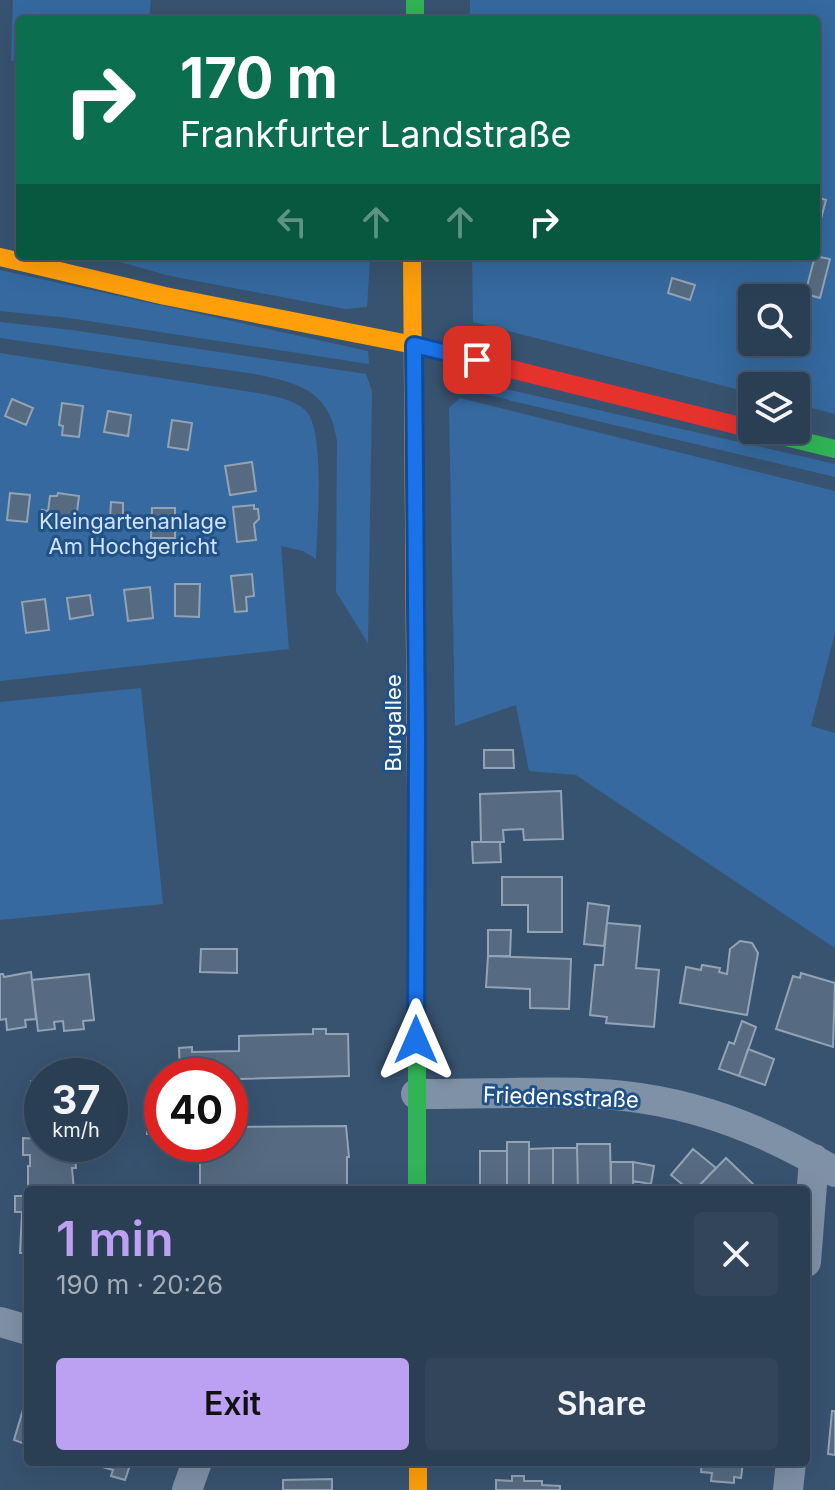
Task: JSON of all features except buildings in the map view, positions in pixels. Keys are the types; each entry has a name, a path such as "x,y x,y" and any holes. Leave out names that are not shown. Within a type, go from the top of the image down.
{"main road":[{"path":"0,257 165,296 414,345 738,425"},
{"path":"57,260 165,296"},
{"name":"Burgallee","path":"412,260 417,735 417,1186"},
{"path":"810,443 835,449"},
{"path":"418,1466 418,1490"}],"street":[{"name":"Friedensstraße","path":"416,1094 601,1094 640,1099 684,1107 730,1122 785,1144 824,1166"},
{"path":"810,1241 824,1166"},
{"path":"0,1322 24,1329"},
{"path":"187,1490 196,1466"},
{"path":"788,1490 791,1466"}],"green space":[{"path":"13,0 151,0 149,16 16,16 16,61 11,61"},
{"path":"470,0 835,0 835,414 810,408 810,372 738,372 738,389 473,322 472,260 820,260 820,16 470,16"},
{"path":"113,260 370,261 367,307 345,309 170,276"},
{"path":"0,270 368,351 369,364 69,318 0,311"},
{"path":"0,322 366,374 372,391 368,643 336,592 337,442 334,425 320,400 299,386 255,374 0,338"},
{"name":"Kleingartenanlage Am Hochgericht","path":"0,353 264,394 289,401 305,410 312,421 318,458 316,559 303,551 281,546 289,649 0,681"},
{"path":"458,378 835,464 835,477 457,388"},
{"path":"460,398 835,491 835,633 811,726 835,733 835,948 576,775 529,771 516,705 455,726 449,408"},
{"path":"141,688 163,904 0,920 0,702"}],"traffic: fast":[{"path":"415,0 415,16"},
{"path":"810,443 835,449"},
{"path":"417,926 417,1186"}],"traffic: slow":[{"path":"0,257 165,296 414,345"},
{"path":"412,260 417,926"},
{"path":"418,1466 418,1490"}],"traffic: jam":[{"path":"414,345 738,426"}],"route":[{"path":"416,1040 414,345 477,360"}]}
